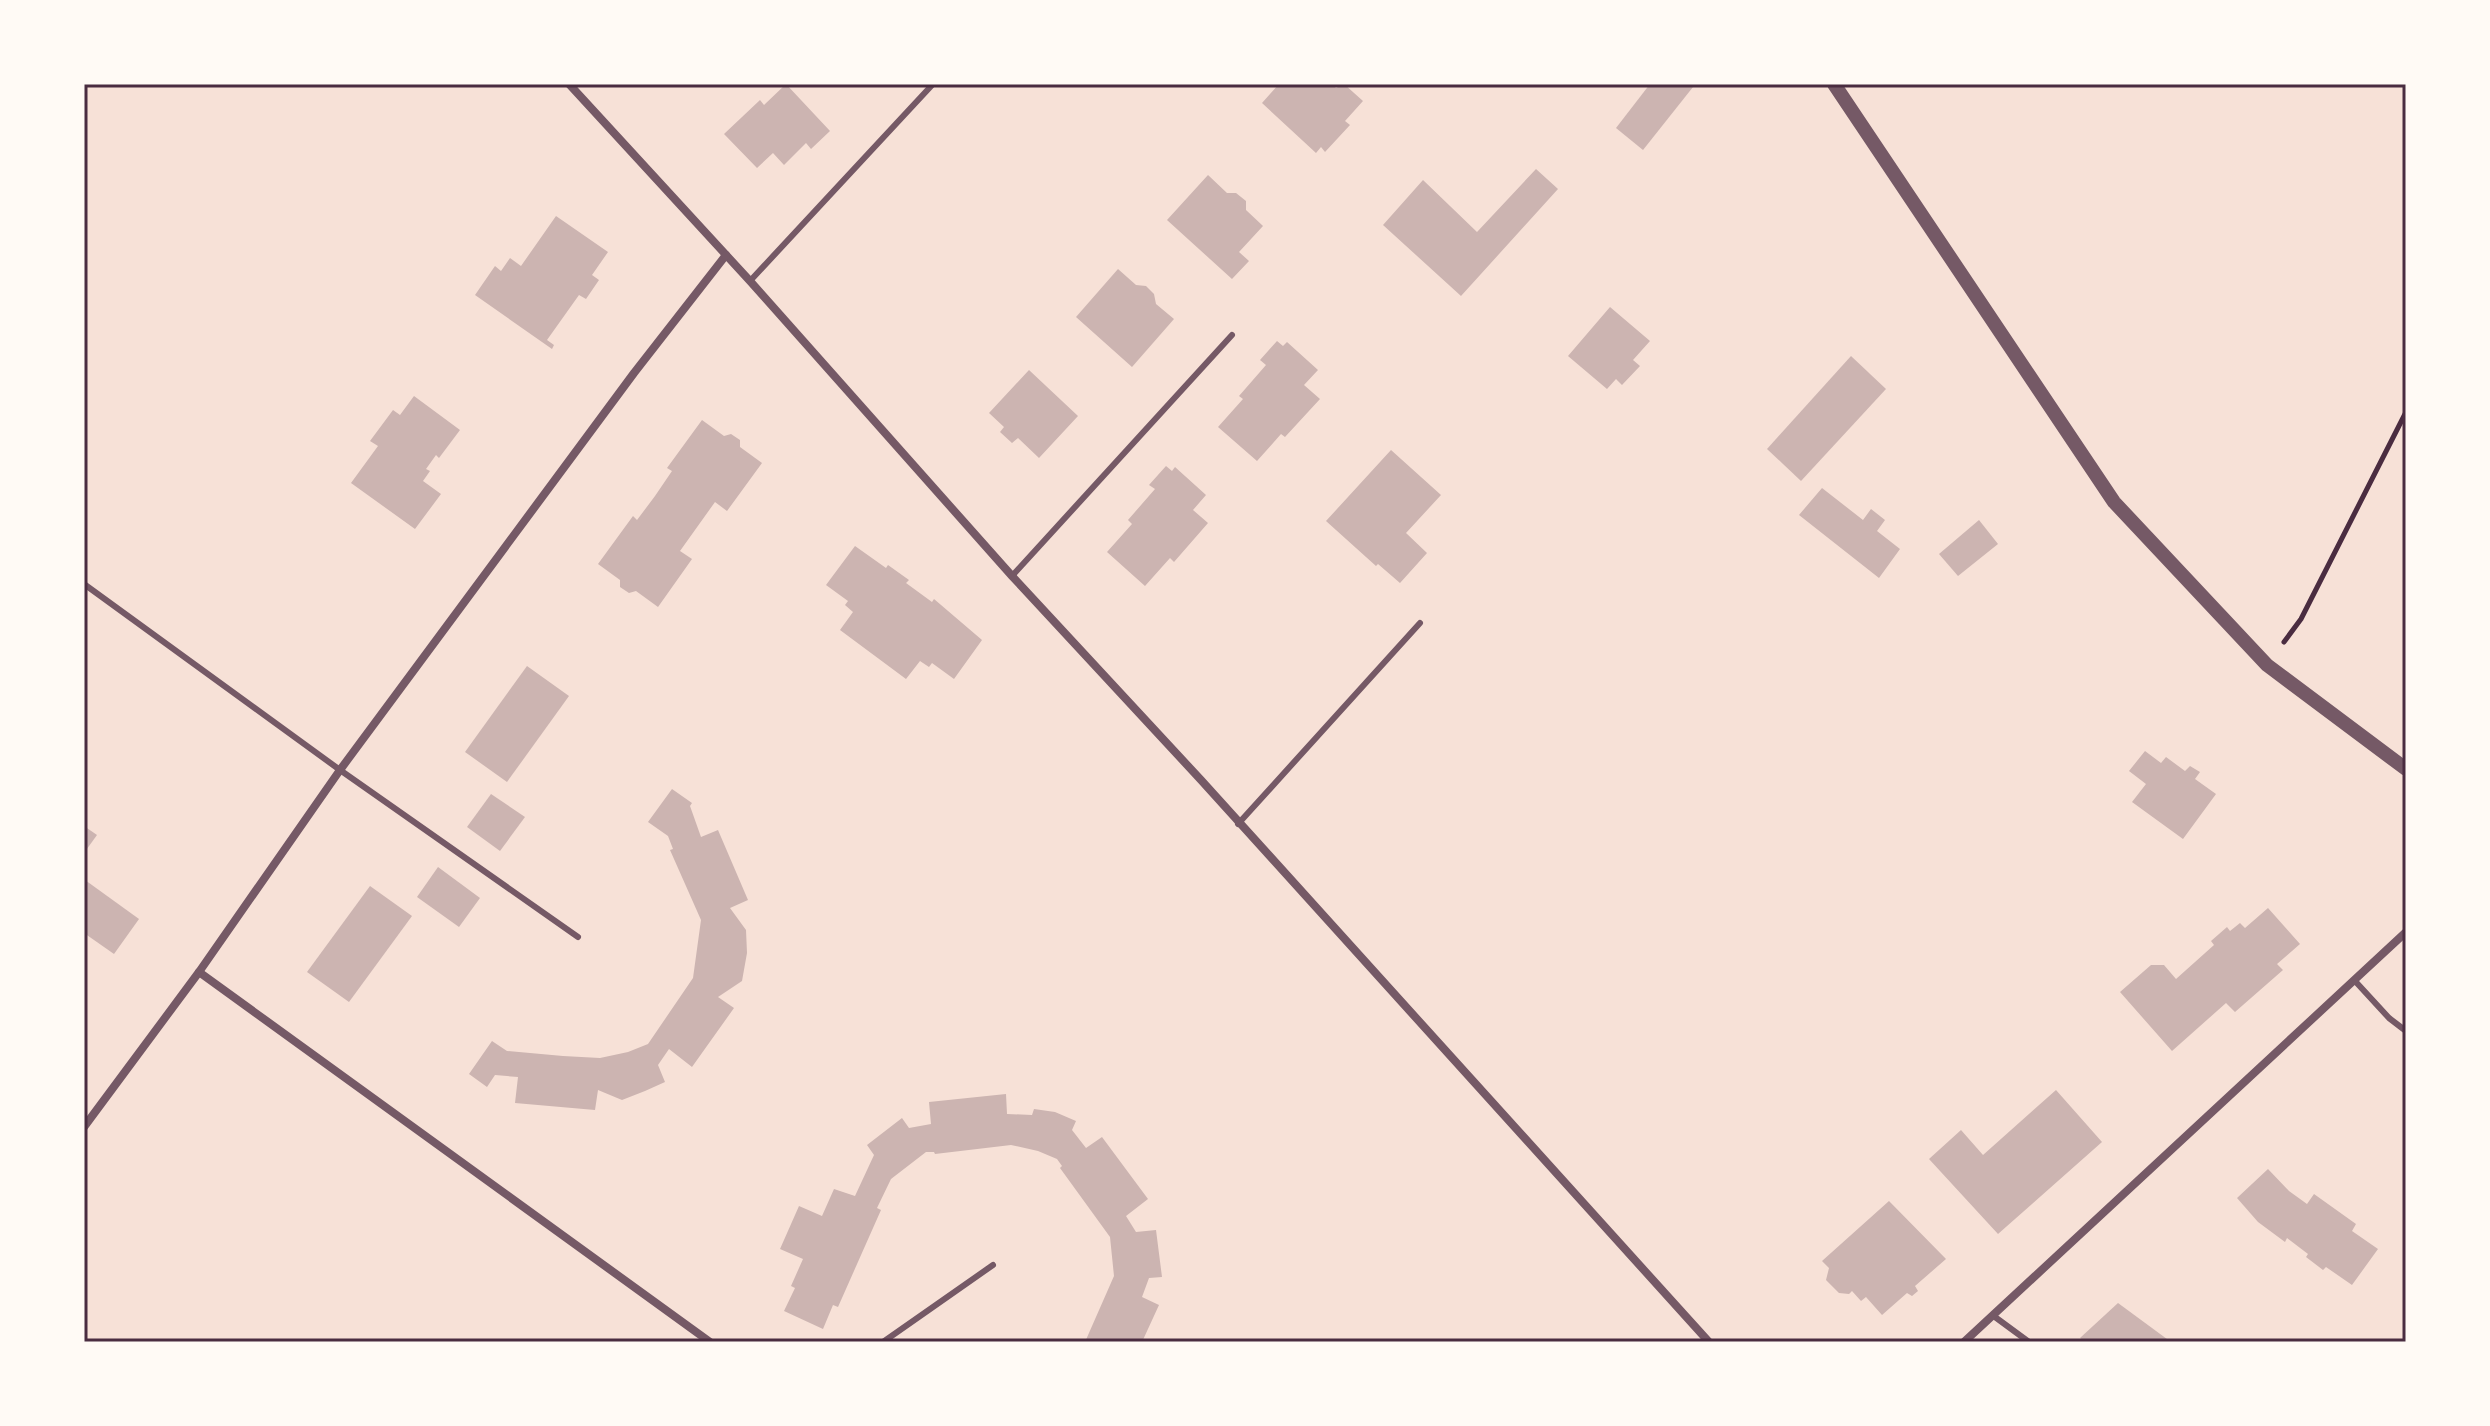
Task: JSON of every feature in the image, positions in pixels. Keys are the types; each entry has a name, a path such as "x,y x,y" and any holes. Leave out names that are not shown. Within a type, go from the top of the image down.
{"street":[{"path":"569,84 1709,1342"},
{"path":"1834,84 2114,502 2267,665 2406,769"},
{"path":"84,1127 199,972 340,770 634,373 726,255"},
{"path":"1964,1342 1995,1317 2406,932"},
{"path":"199,972 710,1342"}],"lane":[{"path":"750,281 933,84"},
{"path":"1012,576 1232,335"},
{"path":"84,584 340,770 578,937"},
{"path":"1238,824 1420,623"},
{"path":"2355,981 2389,1018 2406,1031"},
{"path":"883,1342 993,1265"},
{"path":"1995,1317 2029,1342"}],"path":[{"path":"2267,665 2301,619 2406,412"}],"building":[{"path":"786,84 830,131 811,149 806,143 784,165 773,153 757,168 724,134 760,100 764,105"},
{"path":"1279,84 1332,84 1336,88 1344,84 1363,101 1345,121 1350,125 1325,152 1321,147 1316,153 1262,103"},
{"path":"1650,84 1690,84 1693,87 1643,150 1616,128"},
{"path":"1536,169 1558,189 1461,296 1383,225 1423,180 1477,232"},
{"path":"1208,175 1227,193 1236,193 1246,201 1246,210 1263,226 1239,252 1249,261 1232,279 1167,220"},
{"path":"556,216 608,252 592,275 599,280 586,299 579,295 547,340 554,345 552,349 475,295 495,266 501,271 510,258 521,266"},
{"path":"1118,269 1136,285 1146,286 1154,294 1156,304 1174,319 1132,367 1076,317"},
{"path":"1610,307 1650,341 1633,360 1640,366 1622,385 1616,379 1607,389 1568,356"},
{"path":"1277,341 1283,346 1287,342 1318,370 1304,385 1320,399 1285,437 1281,434 1257,461 1218,427 1243,399 1239,396 1266,365 1260,360"},
{"path":"1851,356 1886,389 1801,481 1767,449"},
{"path":"1029,370 1078,416 1039,458 1018,438 1012,443 1000,432 1004,427 989,413"},
{"path":"414,396 460,430 439,458 436,455 426,469 430,471 423,481 441,494 415,529 351,483 378,446 370,441 393,410 400,415"},
{"path":"702,420 724,436 731,434 740,440 740,447 762,463 727,511 715,502 680,551 692,559 658,607 636,591 629,593 620,587 620,580 598,564 633,516 637,520 655,496 672,471 667,468"},
{"path":"1391,450 1441,495 1406,533 1427,553 1400,583 1326,521"},
{"path":"1166,466 1172,471 1175,467 1206,495 1193,510 1208,523 1174,562 1170,558 1145,586 1107,552 1132,524 1128,520 1155,489 1149,485"},
{"path":"1822,488 1863,520 1871,509 1885,520 1877,531 1900,549 1879,578 1799,515"},
{"path":"1979,520 1998,544 1958,576 1939,554"},
{"path":"855,546 909,580 906,583 932,602 934,599 982,640 954,679 932,663 929,667 920,661 906,679 840,630 853,612 845,605 848,601 826,585"},
{"path":"527,666 569,696 507,782 465,752"},
{"path":"2145,751 2161,763 2166,757 2185,771 2190,766 2200,772 2195,779 2216,794 2183,839 2132,802 2146,784 2129,771"},
{"path":"672,789 692,803 690,806 701,837 718,830 748,900 730,908 746,930 747,953 742,981 718,997 734,1008 692,1067 669,1049 658,1065 665,1082 645,1091 622,1100 598,1090 595,1110 515,1103 518,1077 495,1075 487,1087 469,1074 492,1041 507,1051 563,1056 600,1058 628,1052 648,1044 693,978 701,920 670,850 673,849 668,836 648,822"},
{"path":"491,794 525,817 500,851 467,827"},
{"path":"84,826 97,835 84,853"},
{"path":"438,867 480,898 459,927 417,897"},
{"path":"85,880 139,919 114,954 84,933"},
{"path":"370,886 412,916 349,1002 307,972"},
{"path":"2268,908 2300,944 2277,964 2283,970 2235,1012 2226,1003 2172,1051 2120,992 2151,965 2164,965 2176,979 2214,945 2211,941 2227,927 2230,931 2240,923 2245,928"},
{"path":"2056,1090 2102,1142 1998,1234 1929,1159 1961,1130 1983,1155"},
{"path":"1006,1094 1007,1114 1032,1115 1034,1109 1055,1112 1076,1121 1072,1130 1086,1148 1102,1137 1148,1199 1126,1216 1136,1232 1156,1230 1162,1277 1149,1278 1142,1297 1159,1305 1142,1342 1085,1342 1114,1276 1110,1237 1060,1168 1062,1166 1057,1159 1011,1145 935,1154 926,1152 891,1179 877,1208 881,1210 838,1307 833,1305 823,1329 784,1311 795,1288 791,1286 803,1259 780,1249 799,1206 822,1216 834,1189 855,1196 874,1155 867,1145 902,1118 909,1128 931,1124 929,1102"},
{"path":"2268,1169 2307,1204 2314,1194 2356,1224 2352,1231 2378,1249 2352,1285 2326,1267 2323,1270 2287,1238 2285,1242 2258,1222 2237,1198"},
{"path":"1889,1201 1946,1259 1915,1286 1918,1291 1912,1296 1907,1293 1882,1315 1866,1297 1861,1301 1852,1291 1849,1294 1839,1293 1826,1280 1829,1268 1822,1261"},
{"path":"2118,1303 2171,1342 2085,1342 2080,1338"}]}
